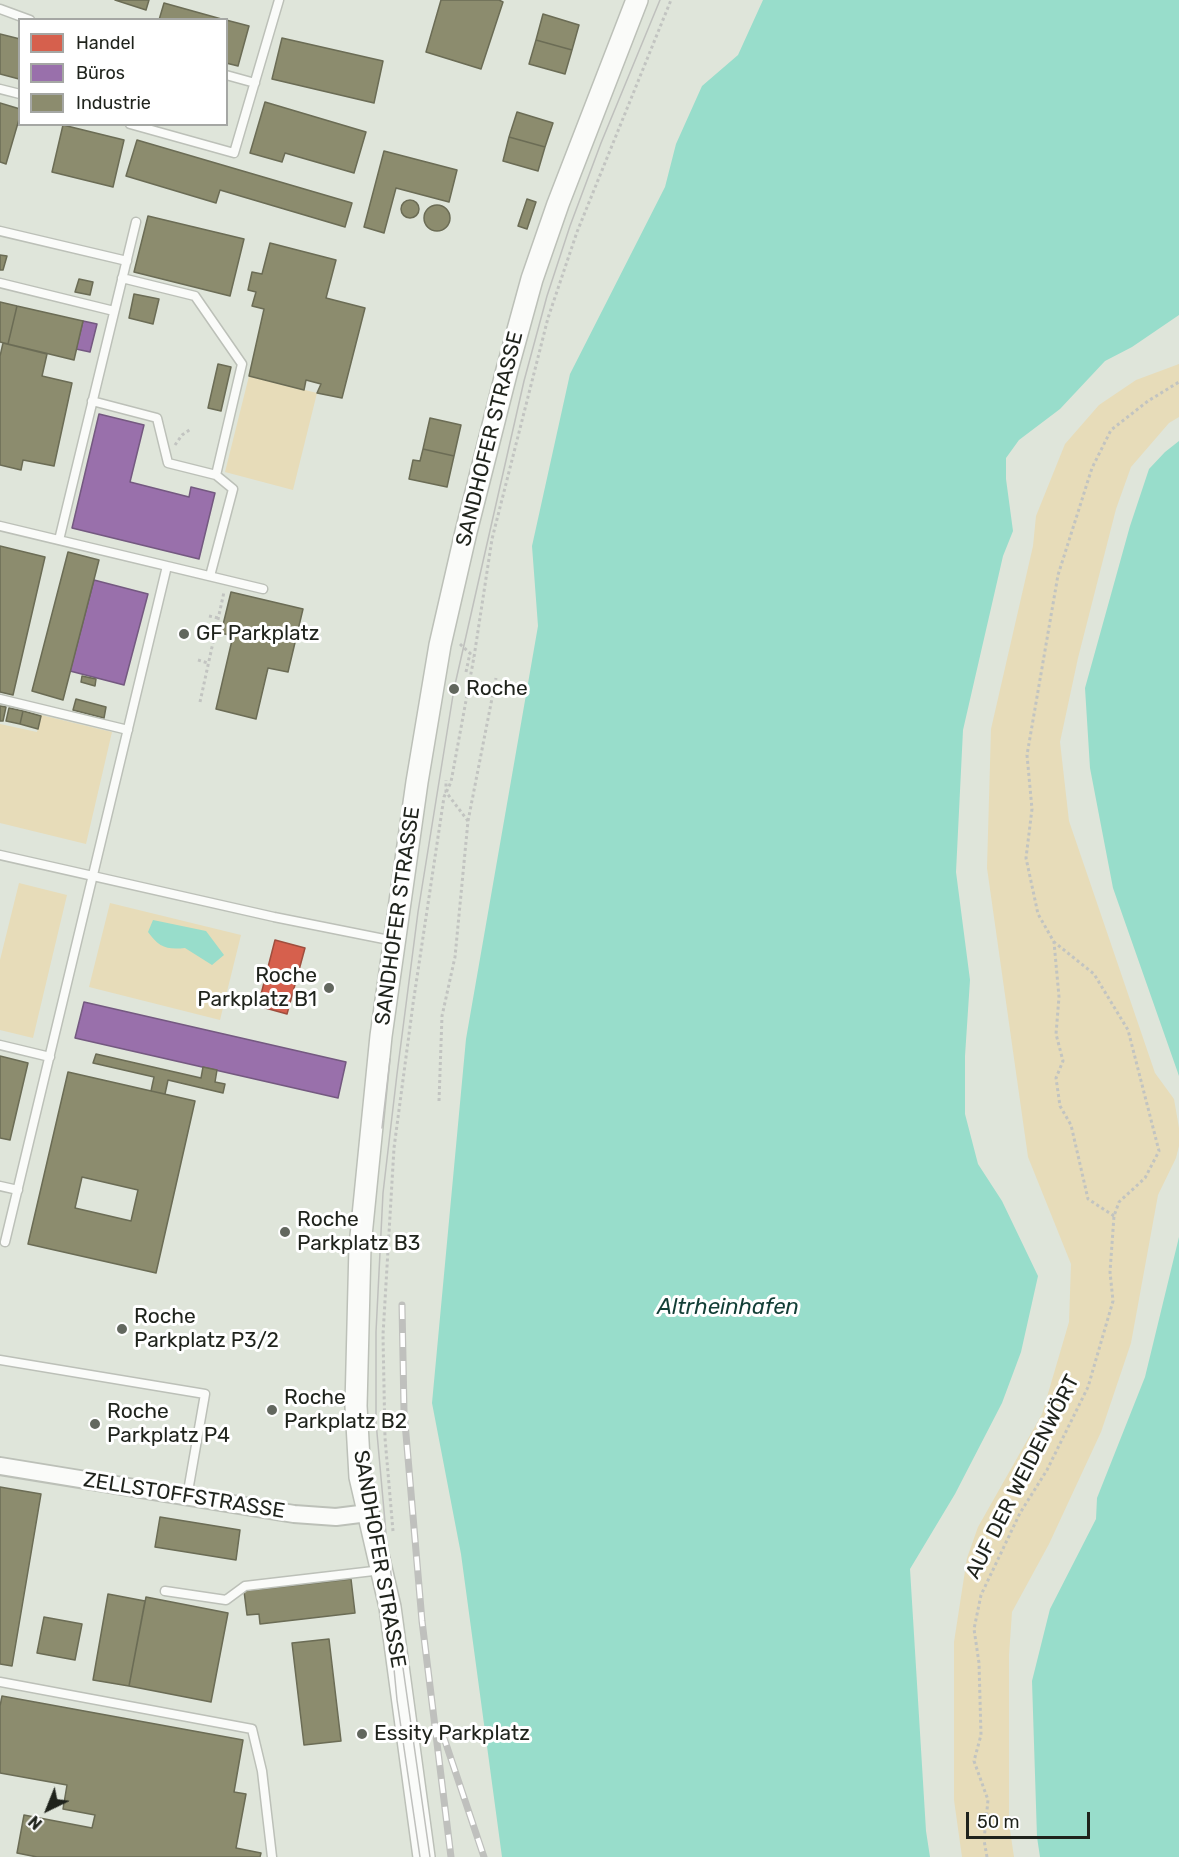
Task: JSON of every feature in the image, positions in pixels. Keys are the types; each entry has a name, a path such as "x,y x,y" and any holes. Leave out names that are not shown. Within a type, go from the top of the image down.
{"street":[{"name":"SANDHOFER STRASSE","path":"424,1857 390,1607 360,1477 356,1406 360,1246 381,1036 417,782 440,645 466,532 532,279 558,204 637,0"},
{"name":"ZELLSTOFFSTRASSE","path":"0,1466 294,1514 336,1517 368,1513"}],"lane":[{"path":"137,126 234,153 279,0"},
{"path":"0,9 25,18"},
{"path":"228,75 255,82"},
{"path":"0,89 18,94"},
{"path":"59,540 136,222"},
{"path":"0,231 127,261"},
{"path":"122,278 195,296 242,364 216,475"},
{"path":"0,283 114,311"},
{"path":"92,401 157,418 168,463 216,475 233,489 210,576"},
{"path":"0,526 263,589"},
{"path":"5,1242 167,566"},
{"path":"0,699 128,730"},
{"path":"0,855 274,917 394,941"},
{"path":"0,1045 50,1057"},
{"path":"0,1186 18,1190"},
{"path":"0,1360 205,1394 187,1497"},
{"path":"165,1591 226,1600 245,1586 382,1570"},
{"path":"0,1682 252,1729 262,1771 272,1857"}],"path":[{"path":"392,1523 385,1438 383,1335 394,1148 412,1004 444,797 451,782 474,657 492,539 548,318 577,232 671,0"},
{"name":"AUF DER WEIDENWÖRT","path":"987,1857 984,1840 988,1800 974,1761 981,1736 979,1664 974,1629 981,1595 1020,1513 1047,1470 1088,1387 1113,1301 1110,1272 1114,1216 1119,1202 1145,1178 1159,1151 1128,1030 1094,974 1054,942 1038,914 1026,858 1032,809 1026,754 1058,575 1092,468 1111,430 1148,401 1179,382"},
{"path":"164,449 176,445 182,435 190,429"},
{"path":"200,702 227,580"},
{"path":"209,616 218,618"},
{"path":"466,672 470,652"},
{"path":"198,660 208,663"},
{"path":"439,1101 442,1016 455,957 468,821 496,678"},
{"path":"446,780 446,792 468,821"},
{"name":"AUF DER WEIDENWÖRT","path":"1054,942 1059,997 1056,1034 1063,1061 1056,1078 1060,1106 1071,1125 1088,1199 1114,1216"}],"shaded area":[{"path":"1179,364 1179,417 1169,423 1131,467 1116,509 1078,658 1060,742 1069,821 1155,1073 1174,1099 1179,1128 1179,1146 1176,1158 1158,1195 1131,1343 1101,1432 1049,1544 1012,1612 1009,1655 1009,1823 1014,1857 962,1857 954,1800 954,1642 967,1558 978,1527 1042,1414 1069,1322 1071,1264 1028,1157 987,868 991,729 1033,546 1036,516 1065,444 1099,405 1136,380"},
{"path":"249,376 317,393 293,490 225,472"},
{"path":"41,715 112,732 86,844 0,823 0,724 37,732"},
{"path":"19,883 67,895 33,1038 0,1030 0,960"},
{"path":"110,903 241,935 220,1020 89,987"}],"water":[{"name":"Altrheinhafen","path":"763,0 1179,0 1179,315 1132,347 1105,361 1060,409 1019,440 1006,458 1006,479 1013,531 1003,556 963,730 956,872 970,980 965,1056 965,1114 978,1164 1002,1201 1038,1276 1021,1352 1002,1403 955,1494 910,1569 926,1831 930,1857 502,1857 461,1554 432,1403 466,1039 538,626 532,546 570,374 665,187 676,144 702,86 738,55"},
{"path":"1179,441 1179,1076 1113,888 1090,768 1085,688 1130,526 1149,469"},
{"path":"153,920 206,931 224,955 212,965 185,948 163,946 148,932"},
{"path":"1179,1237 1179,1857 1040,1857 1037,1837 1032,1681 1050,1609 1096,1519 1097,1498 1145,1377"}],"building: Handel":[{"path":"275,940 305,948 287,1014 258,1006"}],"building: Büros":[{"path":"83,321 97,324 90,352 76,349"},
{"path":"99,414 144,425 130,482 189,497 191,487 215,493 199,559 72,528"},
{"path":"94,580 148,594 124,685 70,671"},
{"path":"84,1002 346,1062 338,1098 75,1038"}],"building: Industrie":[{"path":"115,0 149,0 146,10"},
{"path":"441,0 499,0 503,2 481,69 426,52"},
{"path":"164,3 218,18 160,18"},
{"path":"543,14 579,25 572,50 536,40"},
{"path":"228,21 249,26 238,66 228,64"},
{"path":"0,34 18,38 18,79 0,74"},
{"path":"282,38 383,61 374,103 272,79"},
{"path":"536,40 572,50 565,74 529,64"},
{"path":"265,102 366,132 354,173 285,153 282,162 250,153"},
{"path":"0,103 18,108 18,123 6,164 0,162"},
{"path":"517,112 553,123 545,147 509,137"},
{"path":"63,126 124,140 113,187 52,172"},
{"path":"509,137 545,147 538,171 503,161"},
{"path":"137,140 352,203 345,227 220,190 216,203 126,176"},
{"path":"384,151 457,170 449,202 396,188 384,233 364,227"},
{"path":"527,199 536,202 527,229 518,226"},
{"path":"410,200 416,203 419,209 416,215 410,218 404,215 401,209 404,203"},
{"path":"437,205 446,209 450,218 446,227 437,231 428,227 424,218 428,209"},
{"path":"148,216 244,239 230,296 134,272"},
{"path":"270,243 336,260 326,298 365,308 342,398 317,393 321,384 306,380 304,390 249,376 264,309 252,306 256,292 248,290 252,272 262,274"},
{"path":"0,255 7,256 3,270 0,270"},
{"path":"79,279 93,282 90,295 75,292"},
{"path":"134,294 159,299 153,324 129,318"},
{"path":"0,302 17,306 8,344 0,342"},
{"path":"17,306 83,321 74,360 8,344"},
{"path":"3,343 47,354 42,376 72,383 54,466 23,460 21,470 0,465 0,356"},
{"path":"218,364 231,367 221,411 208,408"},
{"path":"430,418 461,425 454,456 423,449"},
{"path":"423,449 454,456 447,487 409,479 413,460 420,461"},
{"path":"0,546 45,557 13,695 0,692"},
{"path":"68,552 99,560 63,700 32,691"},
{"path":"231,592 303,609 288,672 268,668 256,719 216,709 233,636 221,633"},
{"path":"82,676 96,679 95,686 81,682"},
{"path":"76,699 106,707 104,718 73,710"},
{"path":"0,706 6,707 3,721 0,721"},
{"path":"9,708 23,711 20,724 6,721"},
{"path":"23,711 41,716 38,729 20,724"},
{"path":"96,1054 201,1078 203,1067 217,1070 215,1082 225,1084 223,1093 168,1080 165,1094 151,1091 154,1077 93,1063"},
{"path":"0,1056 28,1063 10,1140 0,1138"},
{"path":"68,1072 195,1101 156,1273 28,1244","holes":["82,1177 138,1190 131,1221 75,1208"]},
{"path":"0,1487 41,1494 12,1666 0,1664"},
{"path":"160,1517 240,1530 236,1560 155,1547"},
{"path":"351,1579 355,1613 260,1624 259,1614 247,1615 244,1591"},
{"path":"108,1594 145,1601 129,1686 93,1680"},
{"path":"146,1597 228,1613 211,1702 129,1686"},
{"path":"44,1617 82,1624 75,1660 37,1653"},
{"path":"329,1639 341,1741 304,1745 292,1643"},
{"path":"2,1696 243,1740 234,1792 246,1794 236,1848 261,1853 260,1857 37,1857 17,1853 24,1815 92,1828 95,1815 63,1809 67,1785 0,1773"}],"tram line":[{"path":"430,1857 400,1647 386,1533 376,1422 376,1332 383,1193 397,1074 418,912 454,689 524,381 547,296 570,226 601,143 660,0"},
{"path":"382,1128 390,1059"},
{"path":"392,1648 397,1700 420,1857"}],"railway":[{"path":"402,1305 404,1411 422,1621 451,1857"},
{"path":"442,1732 484,1857"}],"place":[{"name":"GF Parkplatz","path":"184,634"},
{"name":"Roche","path":"454,689"},
{"name":"Roche Parkplatz B1","path":"329,988"},
{"name":"Roche Parkplatz B3","path":"285,1232"},
{"name":"Roche Parkplatz P3/2","path":"122,1329"},
{"name":"Roche Parkplatz B2","path":"272,1410"},
{"name":"Roche Parkplatz P4","path":"95,1424"},
{"name":"Essity Parkplatz","path":"362,1734"}]}
